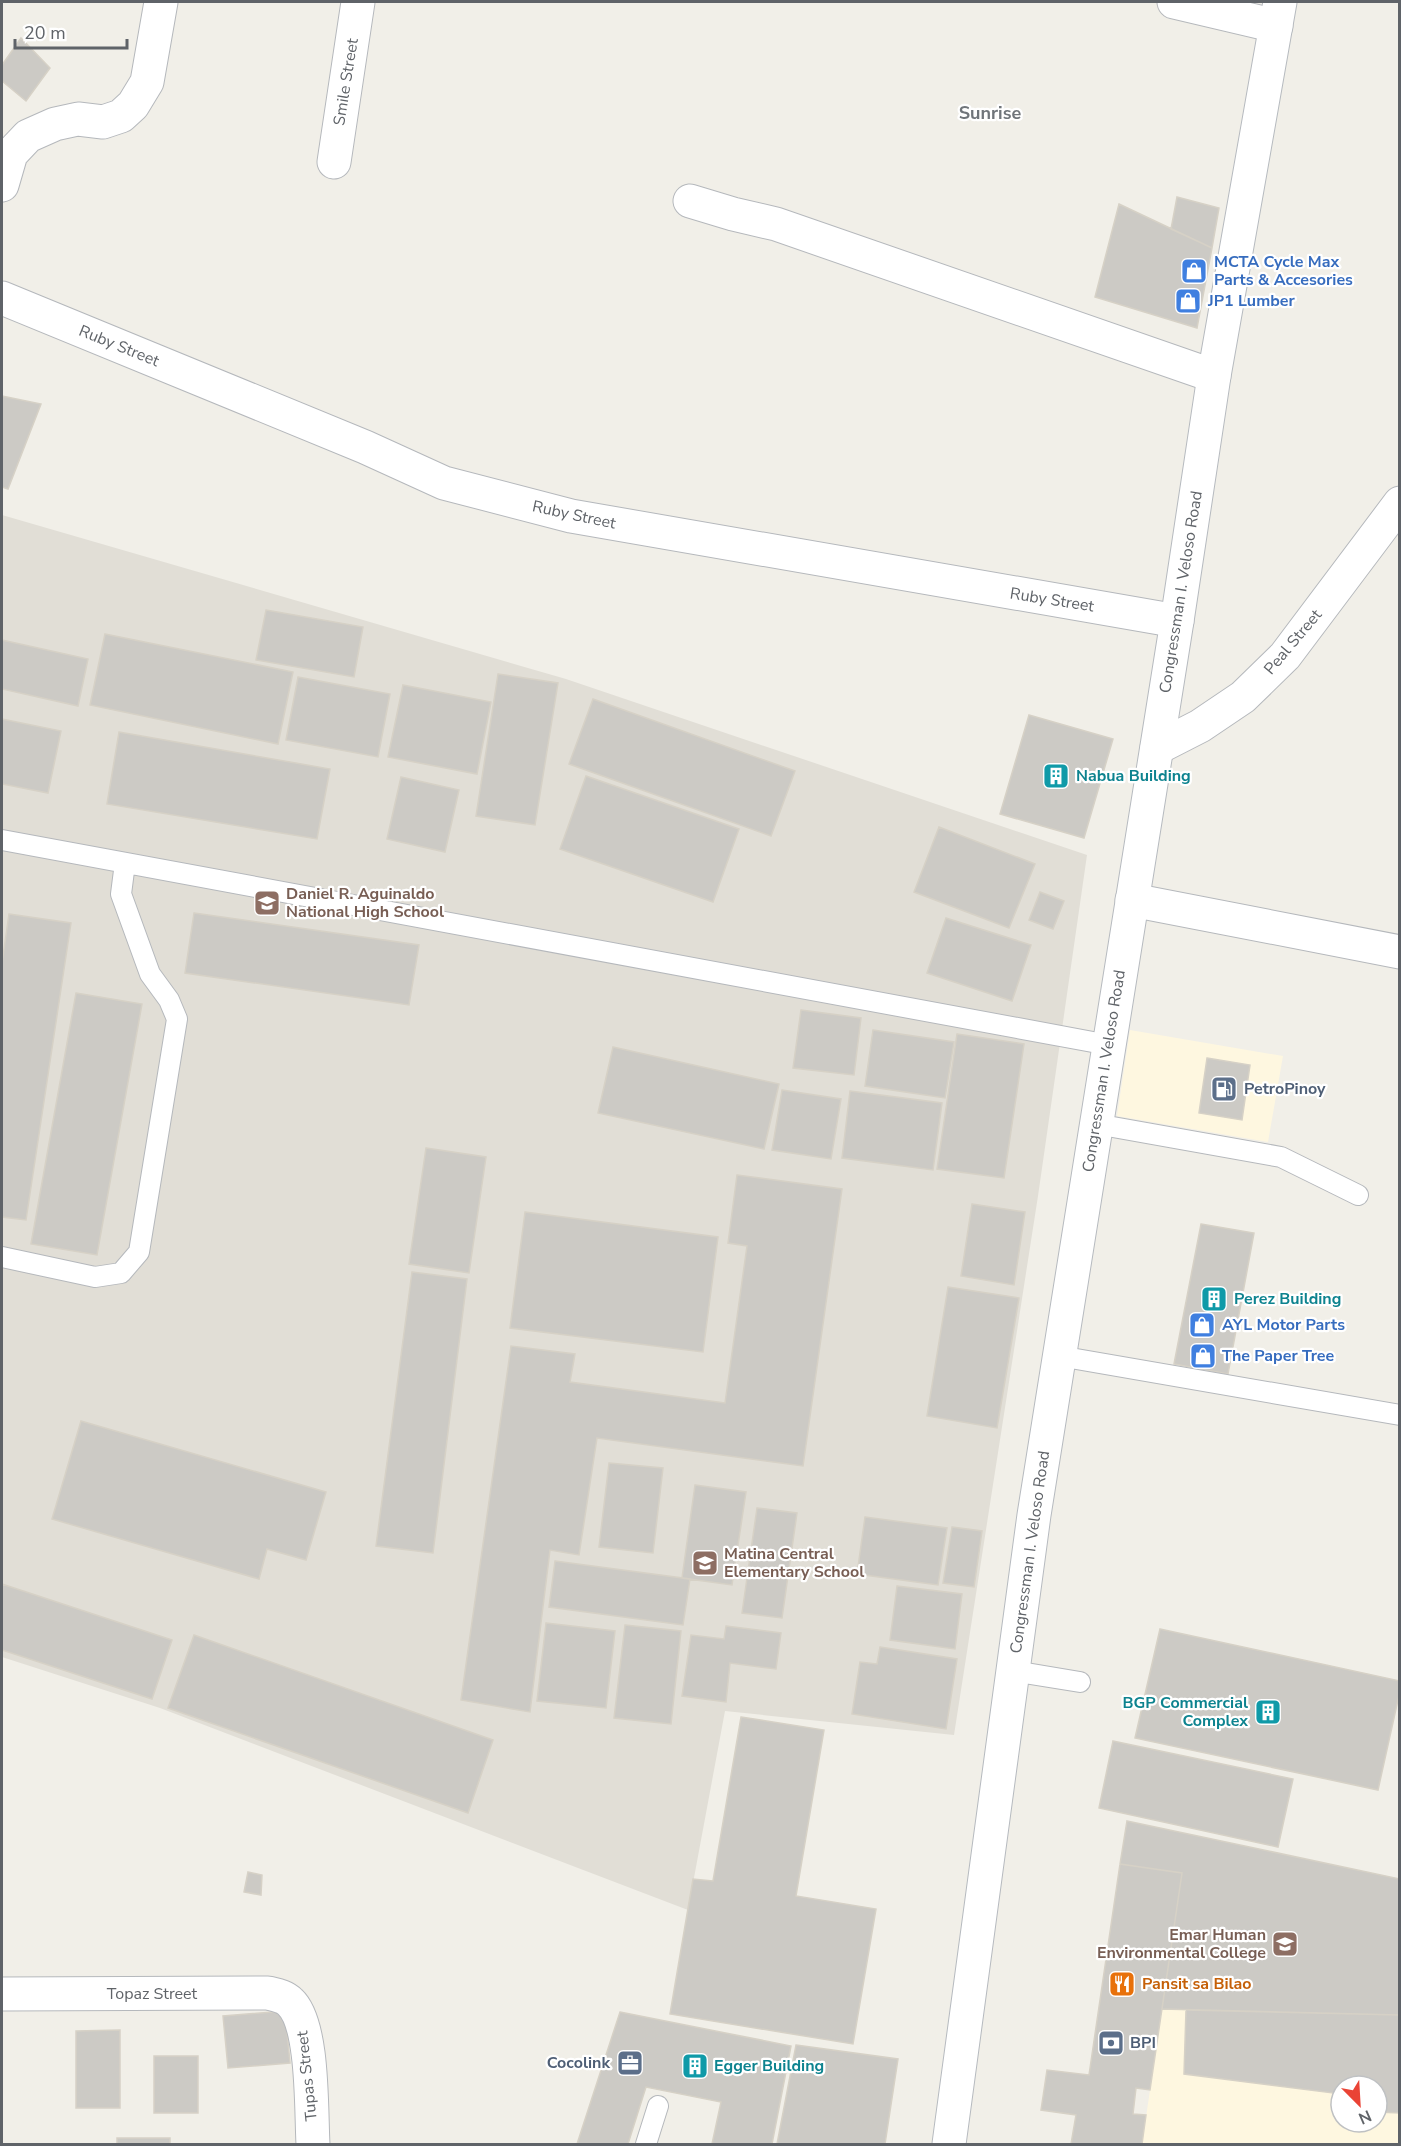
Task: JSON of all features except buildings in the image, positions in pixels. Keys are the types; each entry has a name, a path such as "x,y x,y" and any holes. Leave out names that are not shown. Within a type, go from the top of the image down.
{"street":[{"path":"2,185 11,154 28,136 55,124 78,119 103,122 121,116 133,105 147,82 160,2"},
{"name":"Smile Street","path":"334,162 358,2"},
{"path":"1174,2 1278,14"},
{"name":"Congressman I. Veloso Road","path":"949,2145 1034,1515 1214,376 1278,14"},
{"path":"690,201 776,224 1214,376"},
{"name":"Ruby Street","path":"2,298 364,447 444,483 571,516 1177,621"},
{"name":"Peal Street","path":"1157,748 1200,726 1243,697 1285,656 1400,503"},
{"path":"1132,900 1400,952"},
{"name":"Topaz Street","path":"2,1994 268,1993 289,2001 296,2010"},
{"name":"Tupas Street","path":"296,2010 307,2042 314,2145"}],"lane":[{"path":"2,840 1109,1045"},
{"path":"2,1257 95,1277 121,1273 139,1252 177,1019 169,1000 150,974 121,894 125,863"},
{"path":"1096,1124 1281,1157 1358,1195"},
{"path":"1059,1356 1400,1415"},
{"path":"1013,1671 1080,1682"},
{"path":"646,2145 658,2106"}],"shaded area":[{"path":"2,515 566,679 1087,855 1038,1196 954,1735 725,1711 688,1910 160,1708 2,1657"},
{"path":"1130,1030 1283,1056 1268,1142 1117,1116"},
{"path":"1162,2009 1399,2015 1399,2144 1142,2144"}],"place":[{"name":"MCTA Cycle Max Parts & Accesories","path":"1194,271"},
{"name":"JP1 Lumber","path":"1188,301"},
{"name":"Nabua Building","path":"1056,776"},
{"name":"Daniel R. Aguinaldo National High School","path":"267,903"},
{"name":"PetroPinoy","path":"1224,1089"},
{"name":"Perez Building","path":"1214,1299"},
{"name":"AYL Motor Parts","path":"1202,1325"},
{"name":"The Paper Tree","path":"1203,1356"},
{"name":"Matina Central Elementary School","path":"705,1563"},
{"name":"BGP Commercial Complex","path":"1268,1712"},
{"name":"Emar Human Environmental College","path":"1285,1944"},
{"name":"Pansit sa Bilao","path":"1122,1984"},
{"name":"BPI","path":"1111,2043"},
{"name":"Cocolink","path":"630,2063"},
{"name":"Egger Building","path":"695,2066"}],"district":[{"name":"Sunrise","path":"990,113"}]}
